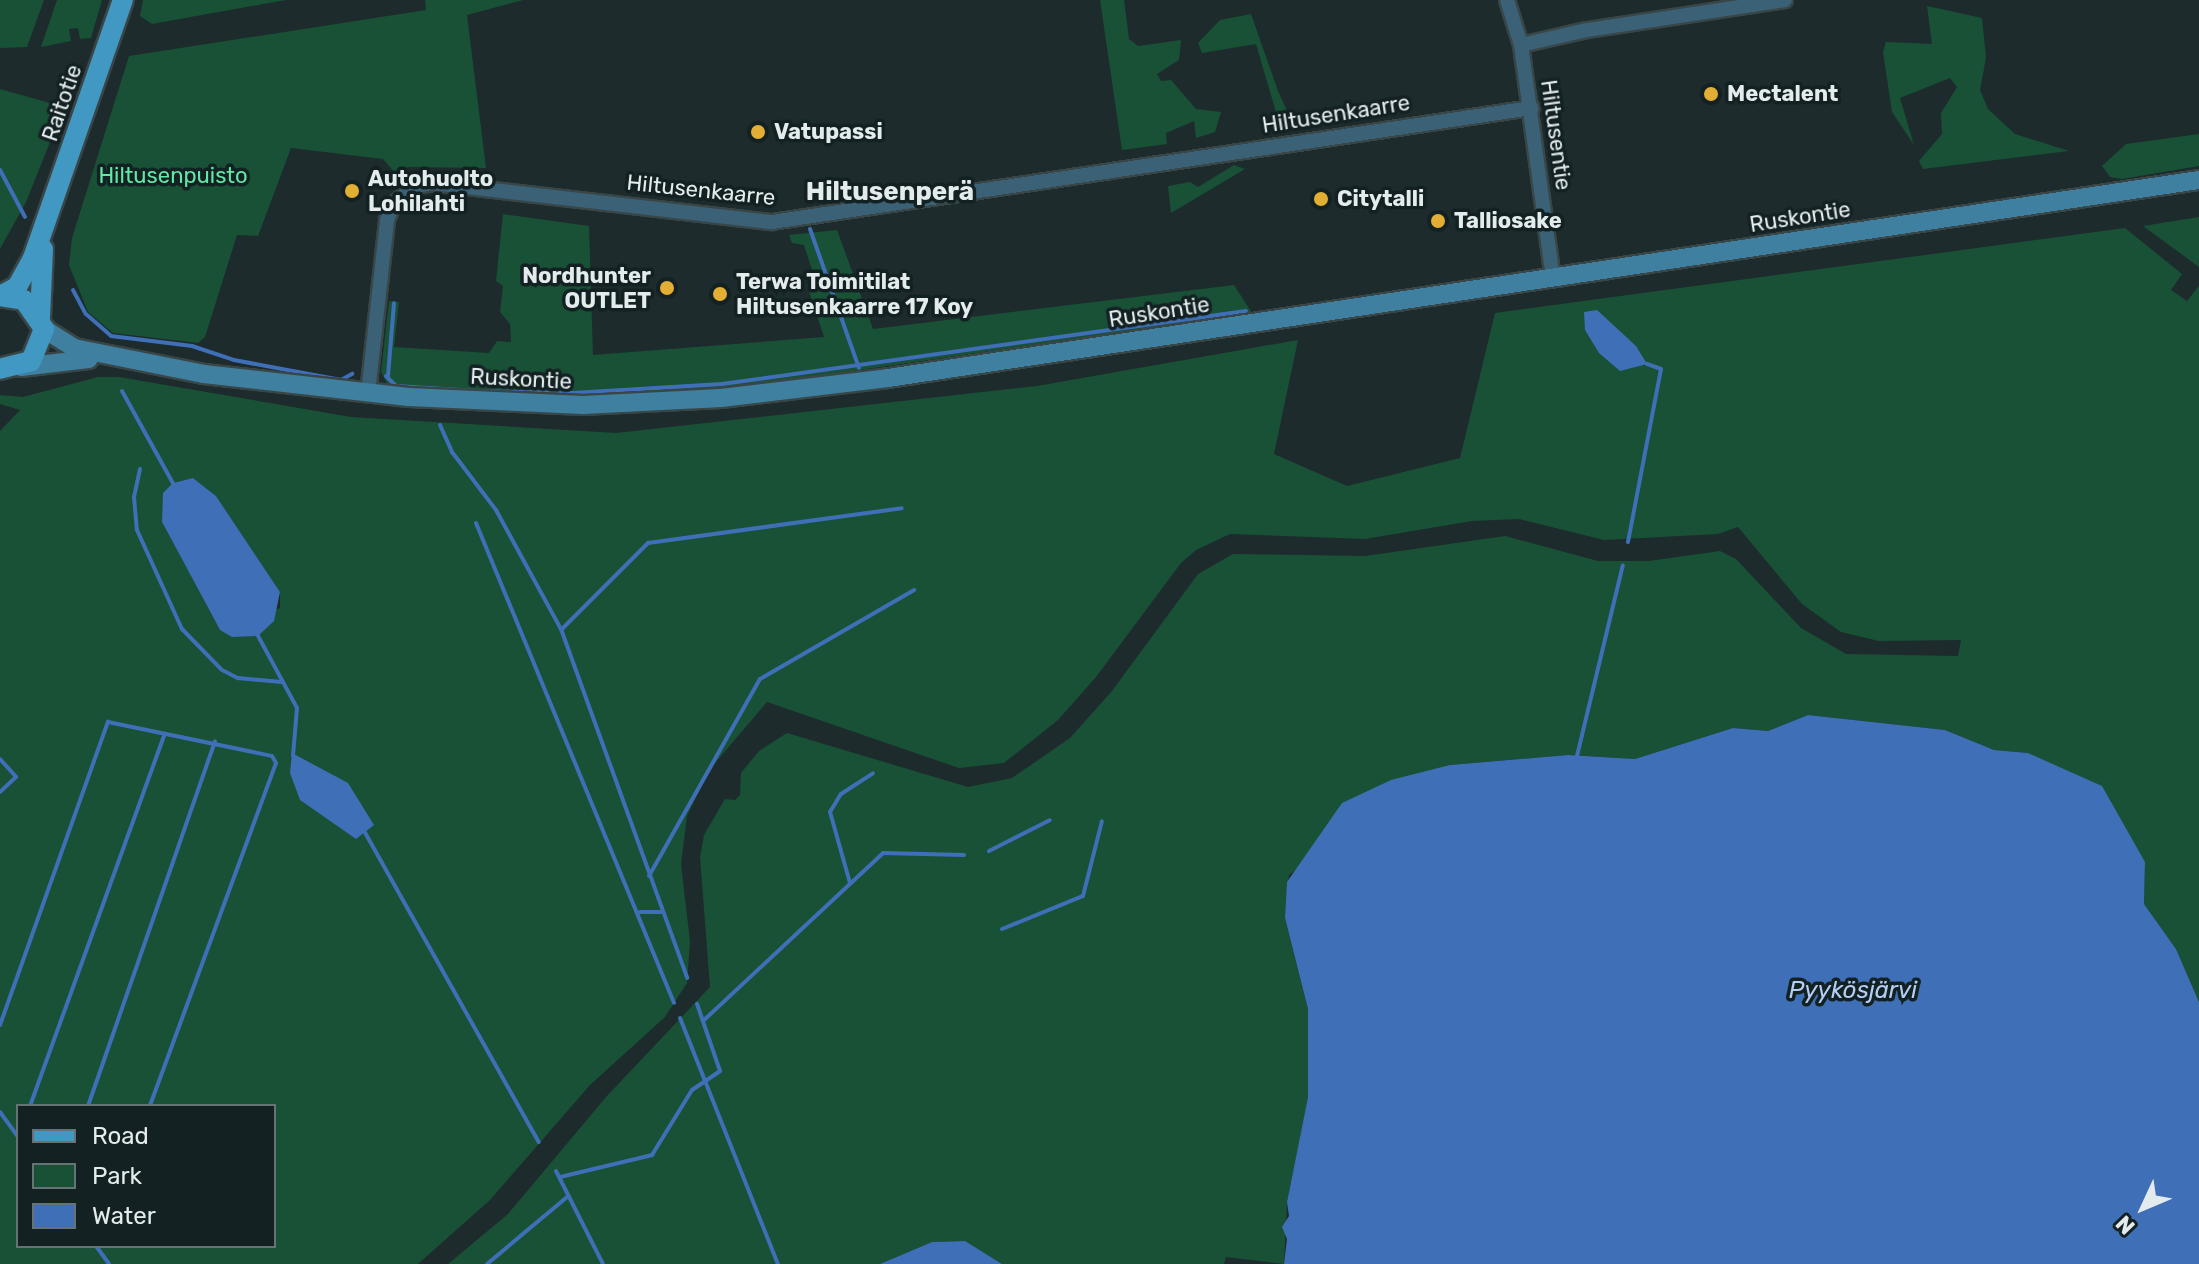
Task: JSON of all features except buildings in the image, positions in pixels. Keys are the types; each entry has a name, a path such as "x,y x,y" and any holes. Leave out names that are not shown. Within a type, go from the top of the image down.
{"main road":[{"name":"Raitotie","path":"0,296 25,277 123,0"},
{"name":"Ruskontie","path":"42,323 74,348 123,358 368,393 583,405 721,398 1553,278 2199,180"},
{"name":"Raitotie","path":"42,323 45,221"},
{"path":"0,296 24,300 42,323 39,352 8,371"},
{"name":"Ruskontie","path":"8,371 54,360 123,358"}],"street":[{"name":"Hiltusentie","path":"1507,0 1521,45 1553,278"},
{"path":"1521,45 1587,30 1785,0"},
{"name":"Hiltusenkaarre","path":"368,393 387,220 393,205 415,186 433,183 772,222 1531,108"}],"green space":[{"path":"0,0 44,0 27,47 0,48"},
{"path":"57,0 102,0 91,38 80,39 78,28 69,29 71,41 41,47"},
{"path":"143,0 286,0 152,24 140,16"},
{"name":"Hiltusenpuisto","path":"425,0 523,0 467,15 486,168 408,167 396,174 383,159 291,148 258,236 237,235 205,337 198,343 113,333 88,312 69,265 72,238 129,56 426,10"},
{"path":"1100,0 1124,0 1129,39 1138,46 1181,40 1179,60 1157,74 1161,81 1171,80 1196,109 1221,112 1215,132 1196,138 1194,121 1166,133 1167,144 1122,150"},
{"path":"1927,6 1982,18 1986,58 1980,90 1988,109 2015,134 2069,151 1923,169 1919,161 1942,134 1941,113 1957,87 1950,78 1900,98 1914,145 1892,112 1883,52 1886,42 1932,44"},
{"path":"1251,14 1293,124 1280,126 1256,44 1202,53 1198,43 1220,20"},
{"path":"0,89 64,107 26,202 0,249"},
{"path":"2199,134 2199,166 2122,179 2110,177 2102,166 2126,144"},
{"path":"1234,165 1245,169 1171,213 1168,186 1190,182 1198,187"},
{"path":"503,214 589,226 593,355 824,337 807,285 815,279 804,245 792,243 789,235 837,230 873,329 1234,285 1252,313 722,390 575,398 390,389 381,372 389,301 399,302 394,347 489,353 497,341 511,342 510,324 500,312 503,286 496,281"},
{"path":"2199,217 2199,267 2143,226"},
{"path":"2125,228 2182,274 2171,290 2187,301 2199,286 2199,1002 2176,949 2144,904 2145,862 2053,767 2028,753 1994,750 1945,730 1808,715 1768,731 1733,728 1635,759 1568,755 1450,765 1289,875 1285,918 1308,1009 1308,1098 1287,1202 1284,1264 1226,1257 1224,1264 1002,1264 964,1241 932,1242 880,1264 448,1264 508,1214 606,1097 710,987 700,857 704,835 725,799 735,800 740,795 741,773 759,751 787,733 968,787 1012,778 1070,738 1112,691 1198,574 1233,554 1365,556 1505,536 1598,561 1649,561 1720,551 1736,559 1801,628 1846,654 1958,656 1961,640 1879,641 1841,632 1802,604 1738,527 1718,534 1604,540 1519,519 1472,521 1365,539 1230,534 1196,550 1181,563 1096,677 1058,720 1004,763 959,768 767,702 710,769 687,816 681,864 690,941 687,983 665,1017 590,1085 490,1200 418,1264 0,1264 0,431 20,410 0,404 0,395 23,397 98,377 119,377 351,417 616,433 1037,386 1298,340 1274,454 1347,486 1460,458 1495,313","holes":["193,478 216,496 280,592 280,608 220,630 162,522 173,483"]}],"water":[{"path":"1597,310 1636,346 1647,364 1620,371 1599,353 1585,330 1584,312"},
{"path":"193,478 216,496 280,592 274,621 258,636 232,637 220,630 162,522 163,493 173,483"},
{"name":"Pyykösjärvi","path":"1808,715 1945,730 1994,750 2028,753 2102,786 2145,862 2144,904 2176,949 2199,1002 2199,1264 1284,1264 1287,1239 1282,1227 1289,1216 1287,1202 1308,1097 1308,1009 1285,918 1287,882 1342,803 1391,780 1450,765 1568,755 1635,759 1733,728 1768,731"},
{"path":"292,753 348,783 374,825 356,839 300,800 290,773"},
{"path":"965,1241 1002,1264 880,1264 932,1242"}],"waterway":[{"path":"0,170 25,217"},
{"path":"810,229 859,368"},
{"path":"73,290 86,314 111,336 192,346 234,360 341,380 352,374"},
{"path":"388,376 394,303"},
{"path":"386,376 396,386 477,391 573,393 722,384 1246,311"},
{"path":"1628,542 1661,369 1647,364"},
{"path":"122,391 175,487"},
{"path":"440,425 452,452 496,510 561,629 687,978"},
{"path":"140,469 134,497 137,530 182,629 222,670 238,678 282,682"},
{"path":"562,629 648,543 902,508"},
{"path":"476,523 674,1003"},
{"path":"1577,756 1623,565"},
{"path":"649,876 760,679 914,590"},
{"path":"257,634 297,708 293,756"},
{"path":"0,1025 108,722 272,756 276,763 151,1104"},
{"path":"31,1104 164,735"},
{"path":"89,1104 215,741"},
{"path":"0,759 16,777 0,792"},
{"path":"850,883 830,812 841,794 873,773"},
{"path":"989,851 1050,820"},
{"path":"1002,929 1083,896 1102,821"},
{"path":"363,829 539,1142"},
{"path":"703,1021 883,853 964,855"},
{"path":"640,912 661,912"},
{"path":"560,1177 652,1155 692,1090 720,1071 697,1004"},
{"path":"680,1018 778,1264"},
{"path":"0,1112 16,1134"},
{"path":"556,1171 603,1264"},
{"path":"487,1264 567,1197"},
{"path":"97,1248 109,1264"}],"place":[{"name":"Mectalent","path":"1711,94"},
{"name":"Vatupassi","path":"758,132"},
{"name":"Autohuolto Lohilahti","path":"352,191"},
{"name":"Citytalli","path":"1321,199"},
{"name":"Talliosake","path":"1438,221"},
{"name":"Nordhunter OUTLET","path":"667,288"},
{"name":"Terwa Toimitilat Hiltusenkaarre 17 Koy","path":"720,294"}],"district":[{"name":"Hiltusenperä","path":"890,192"}]}
